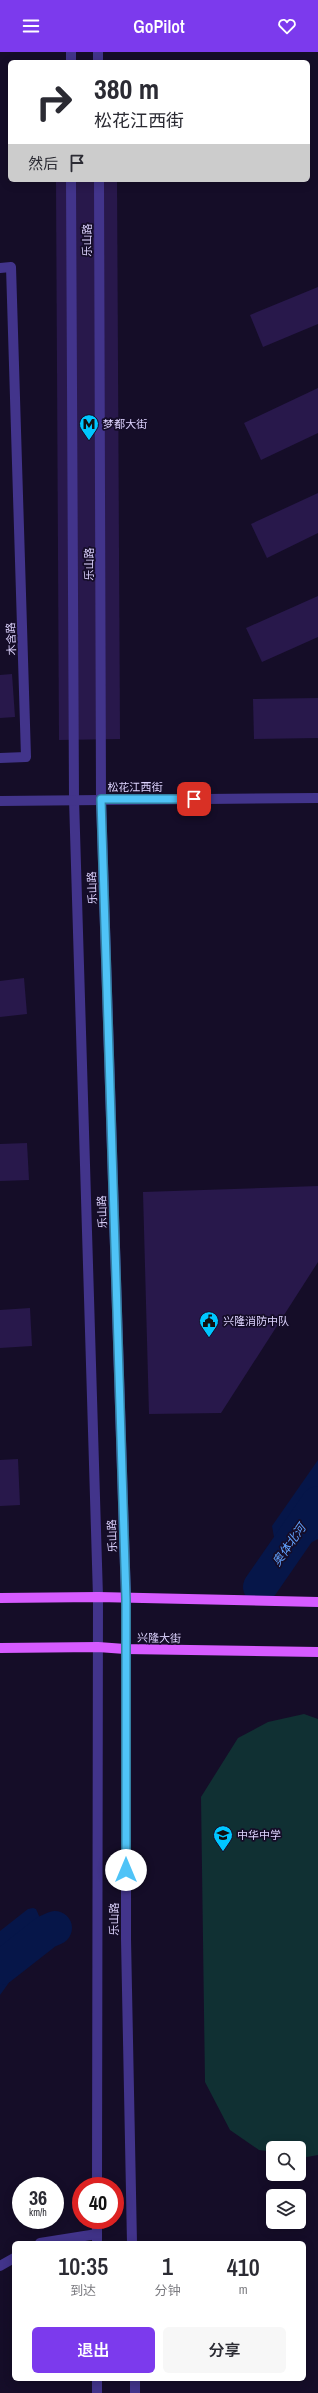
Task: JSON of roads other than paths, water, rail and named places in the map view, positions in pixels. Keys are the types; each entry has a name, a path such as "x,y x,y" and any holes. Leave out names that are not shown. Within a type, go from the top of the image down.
{"main road":[{"path":"0,1598 98,1597 126,1599 318,1602"},
{"name":"兴隆大街","path":"0,1648 98,1646 125,1649 318,1652"}],"street":[{"name":"乐山路","path":"71,182 74,799 98,1597 97,2177"},
{"name":"乐山路","path":"99,182 101,799 126,1599 126,1939 132,2241"},
{"name":"木含路","path":"0,268 11,267 26,757 0,758"},
{"name":"松花江西街","path":"0,800 318,798"},
{"path":"63,2241 97,2238"},
{"path":"0,2266 12,2259"},
{"path":"97,2381 97,2393"},
{"path":"134,2381 135,2393"}],"water":[{"path":"318,1460 318,1539 278,1559 272,1526"},
{"path":"28,1909 36,1909 46,1932 38,1954 18,1970 0,1995 0,1931"}],"waterway":[{"name":"奥体北河","path":"260,1587 318,1503"},
{"name":"奥体北河","path":"0,1968 46,1932 55,1928"}],"place":[{"name":"梦都大街","path":"89,441"},
{"name":"兴隆消防中队","path":"209,1338"},
{"name":"中华中学","path":"223,1852"}]}
